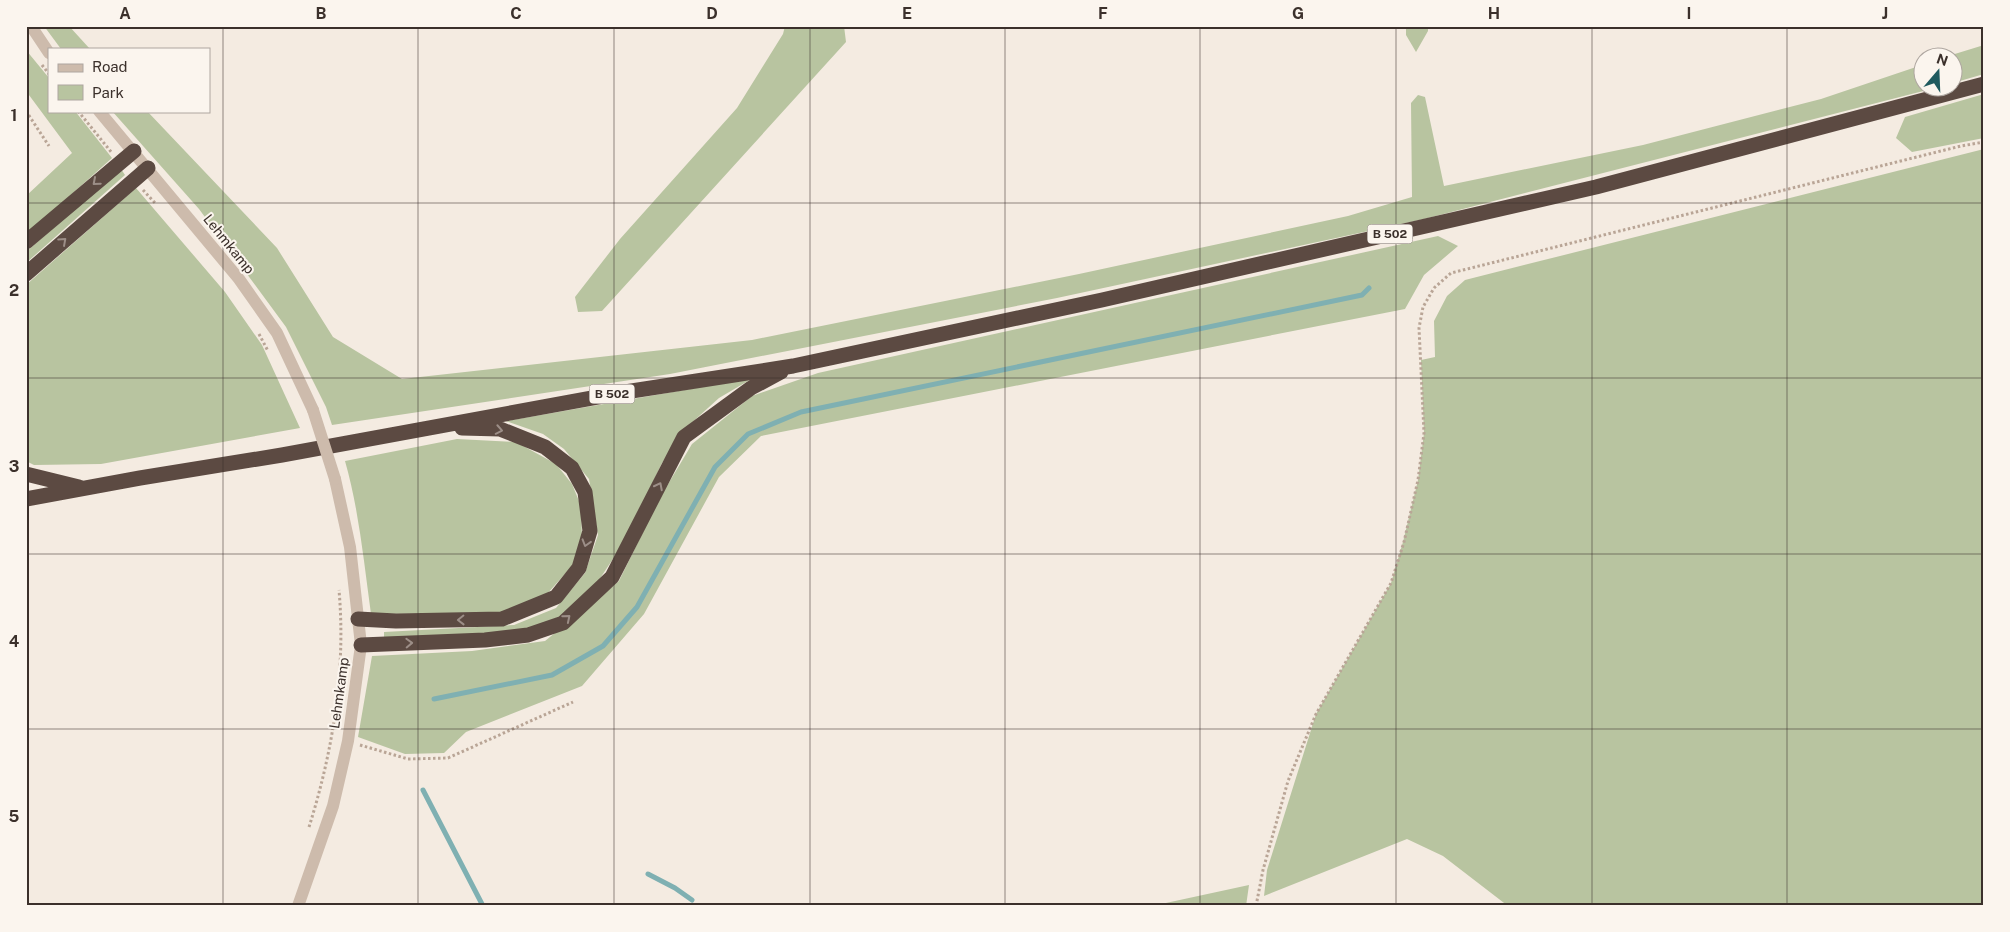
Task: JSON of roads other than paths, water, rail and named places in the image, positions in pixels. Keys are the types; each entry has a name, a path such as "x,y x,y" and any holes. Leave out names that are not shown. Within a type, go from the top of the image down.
{"highway":[{"name":"B 502","path":"26,499 282,455 625,392 793,366 1102,300 1596,187 1984,84"},
{"path":"26,242 134,151"},
{"path":"26,274 148,168"},
{"path":"361,645 485,640 528,635 563,623 612,577 684,437 751,388 793,366"},
{"path":"358,620 502,619 556,597 579,568 590,531 585,492 572,468 545,447 500,429 433,427"},
{"path":"26,474 83,488"}],"street":[{"path":"30,26 48,52"},
{"name":"Lehmkamp","path":"100,112 239,279 276,333 313,410 336,479 350,547 361,645 348,741 333,806 298,906"}],"waterway":[{"path":"434,699 552,675 603,646 637,607 715,467 748,434 801,412 1362,295 1369,288"},
{"path":"423,790 483,906"},
{"path":"648,874 675,888 692,900"}]}
